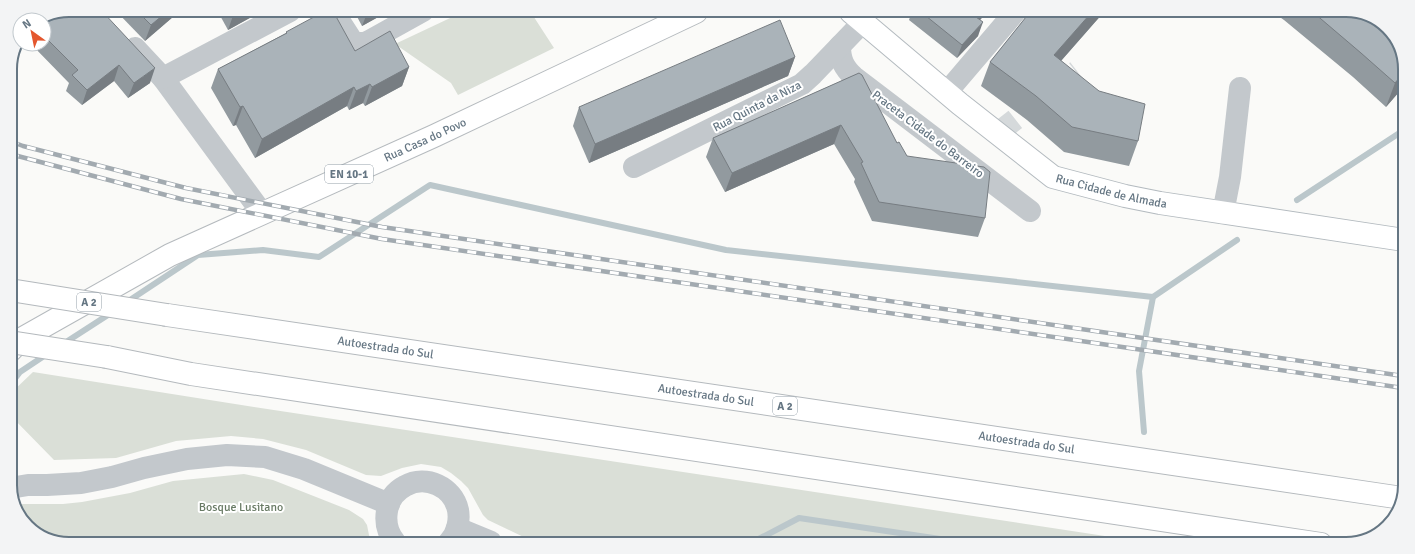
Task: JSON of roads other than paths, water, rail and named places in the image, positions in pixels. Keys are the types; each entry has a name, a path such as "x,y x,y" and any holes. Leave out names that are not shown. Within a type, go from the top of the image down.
{"main road":[{"name":"Rua Casa do Povo","path":"17,344 24,338 170,255 434,136 685,17"},
{"name":"Rua Cidade de Almada","path":"857,17 947,92 1054,177 1125,196 1223,213 1398,235"},
{"name":"Autoestrada do Sul","path":"17,291 167,315 1396,497"},
{"path":"17,343 107,357 191,374 1274,537"}],"street":[{"path":"163,78 277,17"},
{"path":"337,17 351,39 355,42 362,43 369,41 412,17"},
{"name":"Rua Quinta da Niza","path":"634,167 802,84 840,46 857,17"},
{"path":"947,92 1011,17"},
{"path":"120,33 163,78 262,213"},
{"name":"Praceta Cidade do Barreiro","path":"840,46 840,56 843,64 854,78 1030,211"},
{"path":"1223,213 1230,177 1240,88"},
{"path":"17,483 47,485 81,483 188,459 227,455 265,457 304,469 388,504"},
{"path":"391,537 387,526 386,515 388,504 395,494 405,486 416,482 429,482 440,486 450,494 456,504 459,516 453,535 464,537"}],"waterway":[{"path":"1297,200 1398,134"},
{"path":"127,302 198,255 263,250 319,257 430,185 726,250 1153,297 1237,240"},
{"path":"1144,432 1139,371 1153,297"},
{"path":"63,344 111,313"},
{"path":"17,376 20,372 47,354"},
{"path":"763,537 799,518 927,537"}],"tunnel":[{"path":"998,133 1077,71"}],"railway":[{"path":"17,144 186,188 382,227 1398,375"},
{"path":"17,156 181,199 382,239 1398,387"}],"park label":[{"name":"Bosque Lusitano","path":"241,507"}]}
